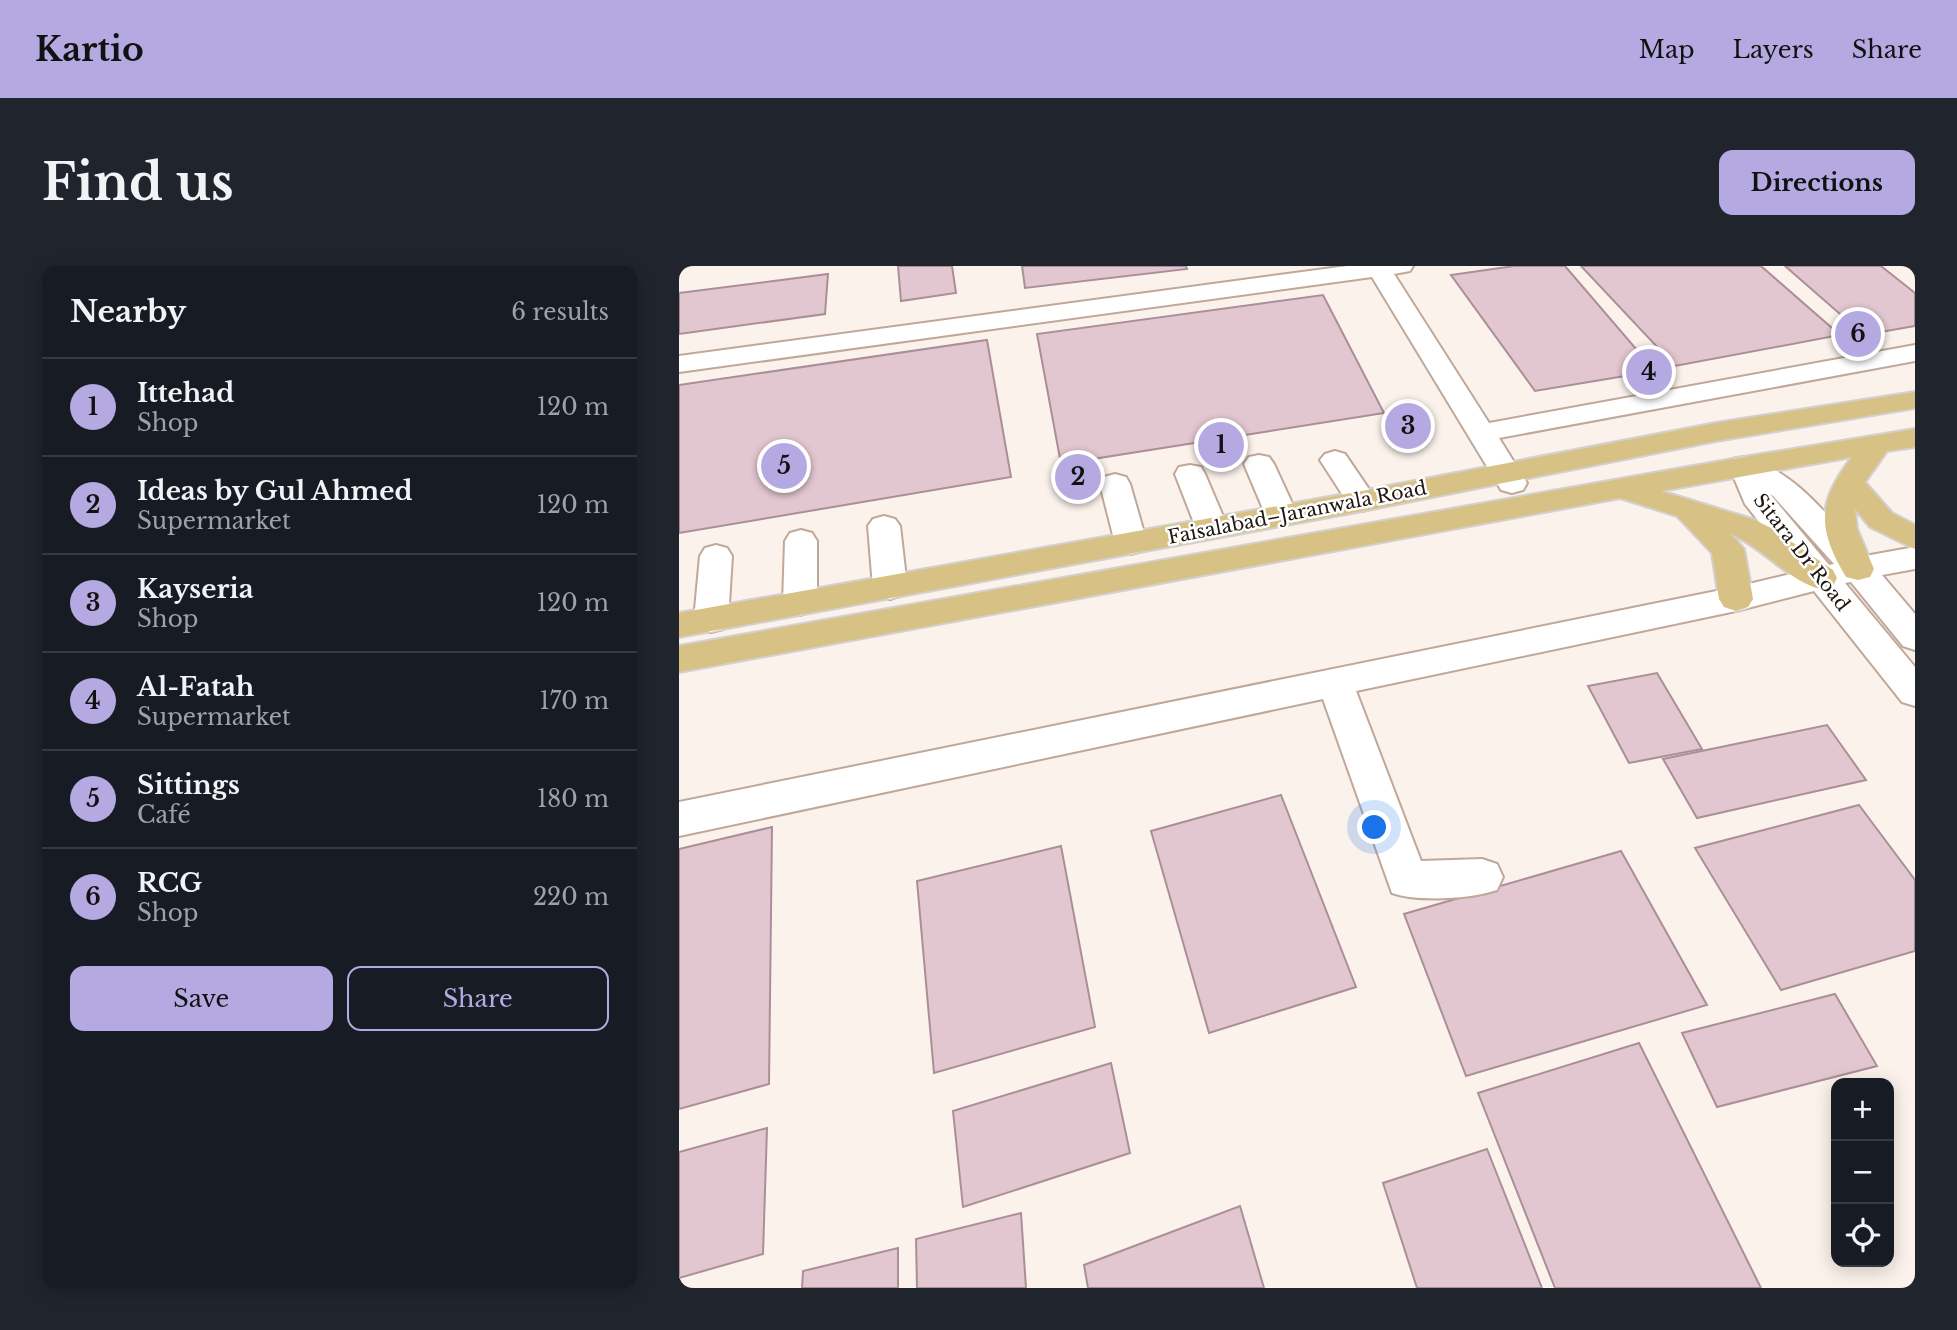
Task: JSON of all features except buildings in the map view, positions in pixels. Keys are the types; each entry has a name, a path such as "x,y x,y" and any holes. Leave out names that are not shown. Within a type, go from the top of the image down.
{"main road":[{"name":"Faisalabad–Jaranwala Road","path":"679,625 1448,484 1508,478 1716,432 1915,400"},
{"path":"1508,478 1687,456 1719,458 1744,466 1765,444 1915,413"},
{"name":"Faisalabad–Jaranwala Road","path":"679,659 1744,466 1915,438"},
{"path":"1858,569 1839,521 1841,501 1876,446"},
{"path":"1850,484 1860,499 1881,520 1915,538"},
{"path":"1624,489 1724,519 1762,536 1821,578"},
{"path":"1683,507 1728,550 1735,599"}],"street":[{"path":"679,364 1385,267 1508,478"},
{"path":"1480,433 1915,353"},
{"path":"1335,460 1362,501"},
{"path":"1259,464 1282,516"},
{"name":"Sitara Dr Road","path":"1744,466 1784,489 1858,569 1915,637"},
{"name":"Sitara Dr Road","path":"1744,466 1756,497 1915,692"},
{"path":"1190,474 1212,528"},
{"path":"1115,484 1131,543"},
{"path":"884,526 890,587"},
{"path":"800,603 801,541"},
{"path":"711,620 716,556"},
{"path":"679,819 1735,599 1915,558"},
{"path":"1335,682 1407,880 1482,877"}],"place":[{"name":"RCG","path":"1858,334"},
{"name":"Al-Fatah","path":"1649,372"},
{"name":"Kayseria","path":"1408,426"},
{"name":"Ittehad","path":"1221,445"},
{"name":"Sittings","path":"784,466"},
{"name":"Ideas by Gul Ahmed","path":"1078,477"}]}
